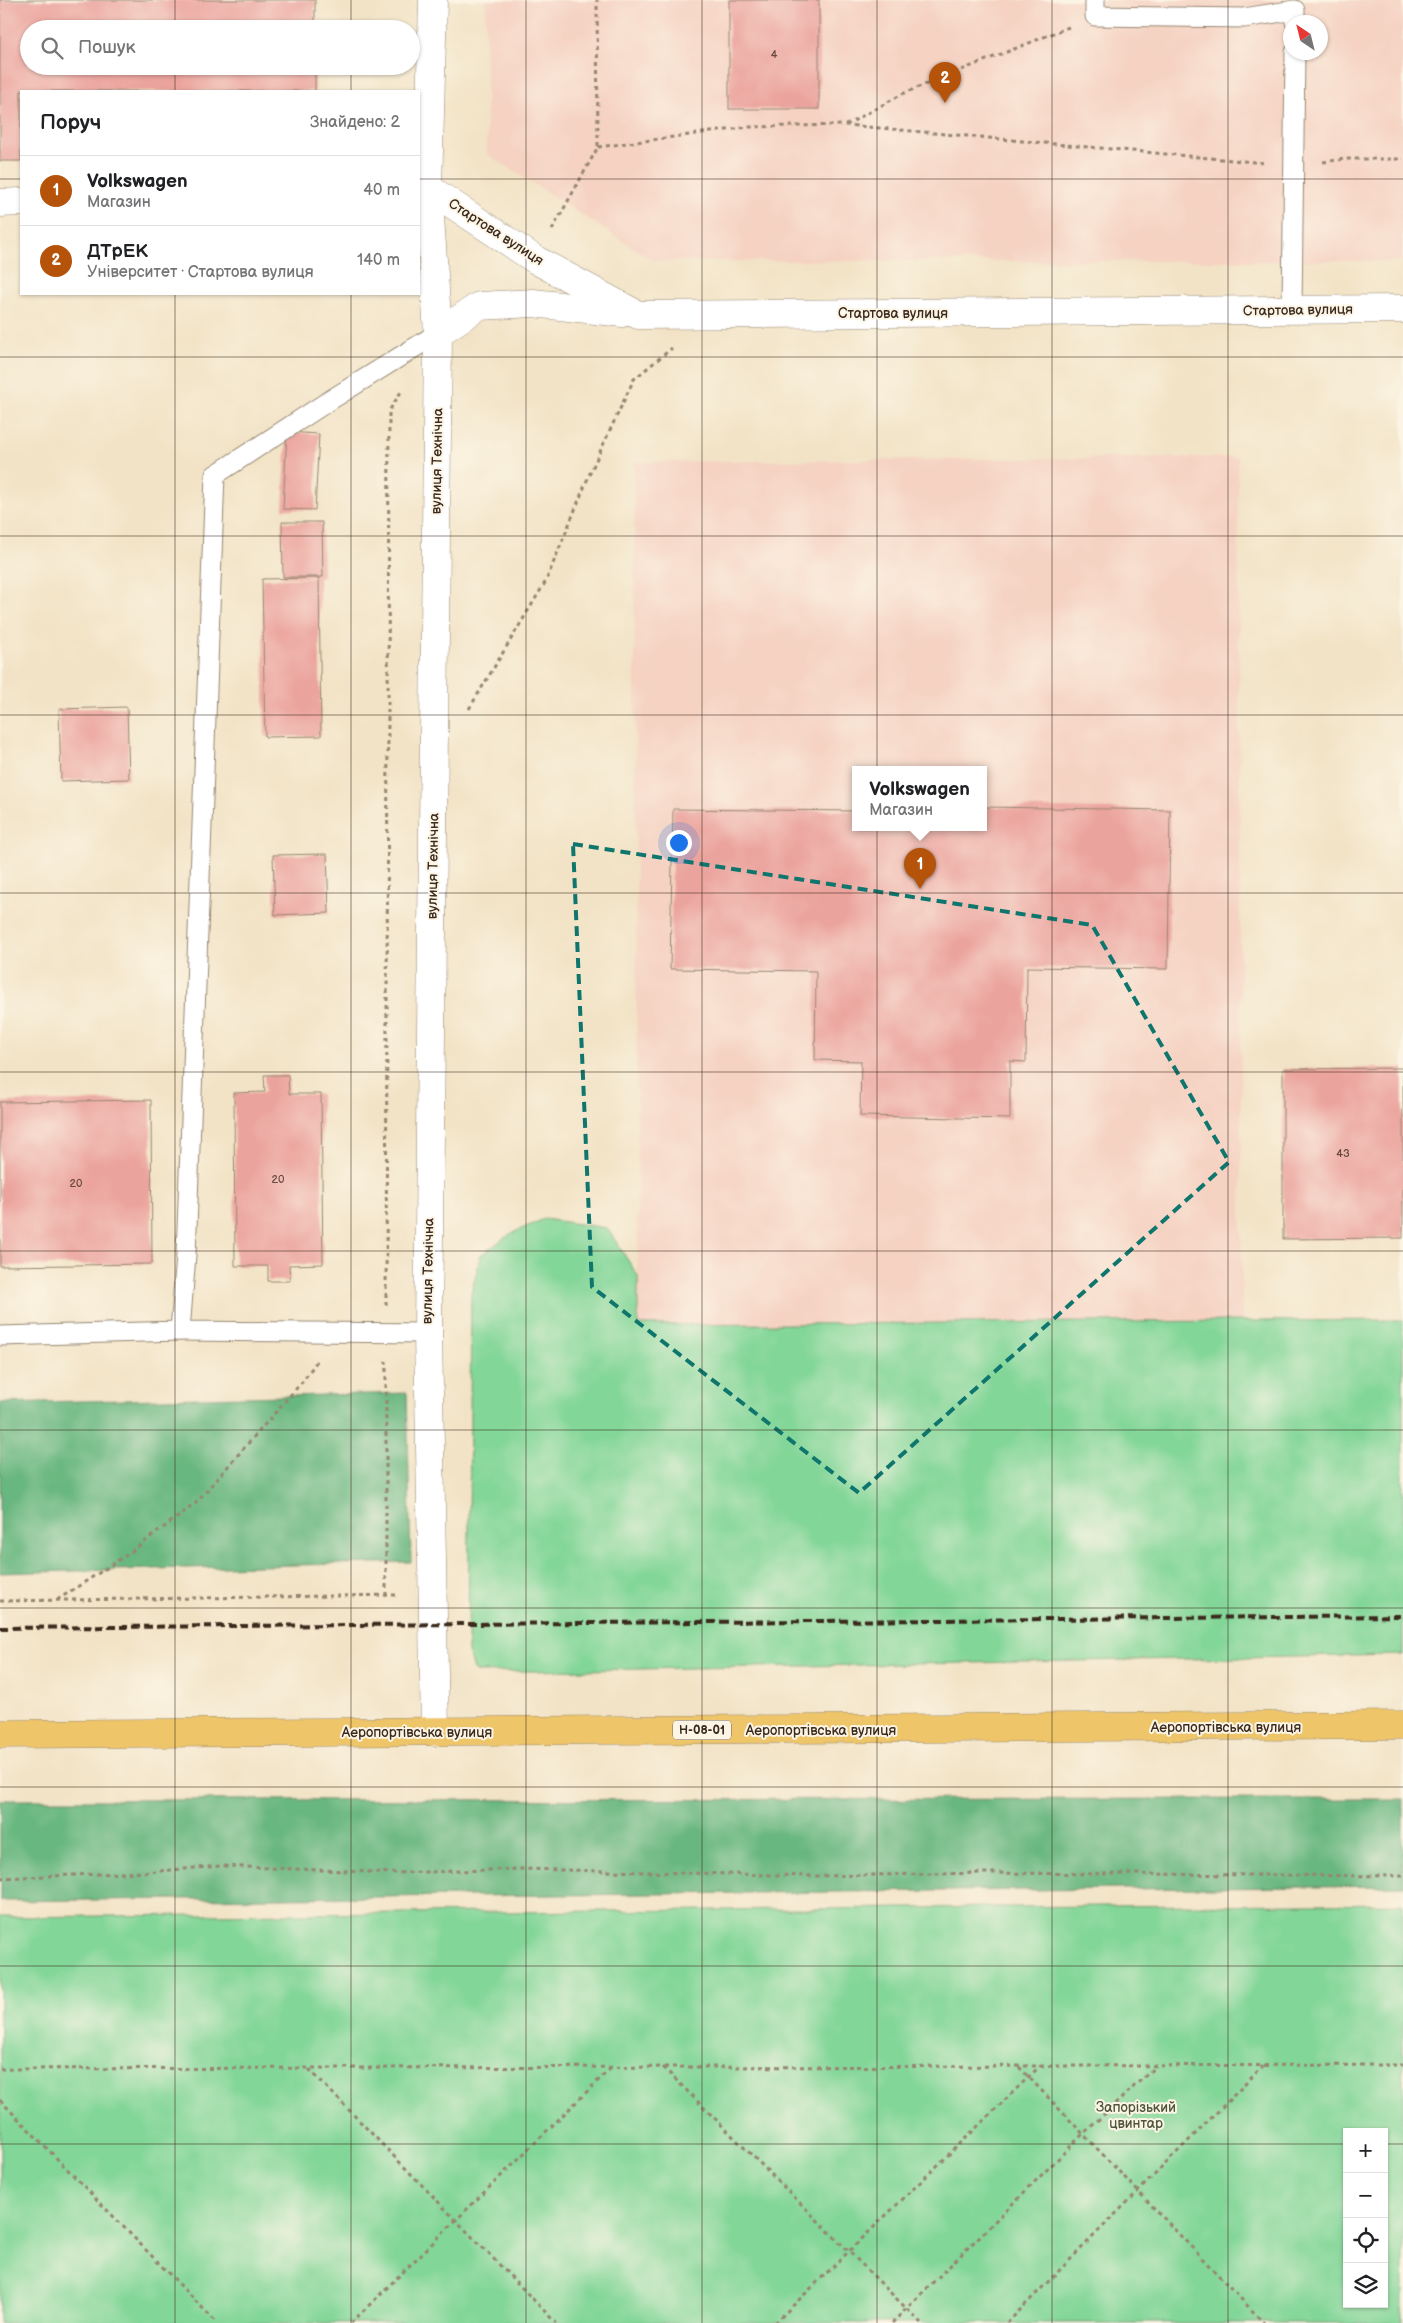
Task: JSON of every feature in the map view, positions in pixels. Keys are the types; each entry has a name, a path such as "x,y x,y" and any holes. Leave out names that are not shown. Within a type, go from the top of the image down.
{"main road":[{"name":"Аеропортівська вулиця","path":"0,1734 1403,1726"}],"street":[{"name":"вулиця Технічна","path":"433,0 423,189 438,333 428,1333 435,1732"},
{"name":"Стартова вулиця","path":"423,189 536,260 638,315 1403,309"},
{"path":"0,203 20,202"},
{"path":"438,333 479,306 533,303 638,315"}],"lane":[{"path":"1095,8 1244,18 1295,11"},
{"path":"1292,310 1295,60"},
{"path":"180,1331 186,1255 215,475 438,333"},
{"path":"0,1336 180,1331 428,1333"}],"path":[{"path":"536,260 598,147 597,0"},
{"path":"846,125 904,93 1095,8"},
{"path":"598,147 750,127 846,125 1295,166 1344,159 1403,159"},
{"path":"466,713 492,673 546,581 590,473 634,379 713,314"},
{"path":"386,1596 389,411 404,388"},
{"path":"56,1600 128,1554 195,1504 302,1382 339,1332"},
{"path":"0,1602 434,1594"},
{"path":"0,1878 146,1872 221,1866 395,1873 522,1869 815,1876 984,1873 1403,1876"},
{"path":"0,2069 1403,2065"},
{"path":"1018,2066 1264,2323"},
{"path":"775,2323 1040,2066"},
{"path":"892,2323 1083,2134 1156,2066"},
{"path":"1007,2323 1264,2066"},
{"path":"351,2323 612,2067"},
{"path":"663,2067 921,2323"},
{"path":"308,2068 556,2323"},
{"path":"0,2100 217,2323"}],"highlighted area":[{"path":"573,844 1092,925 1229,1162 859,1493 592,1287"}],"shaded area":[{"path":"485,0 1403,0 1403,261 654,261 487,154"},
{"path":"1238,457 1242,1321 638,1325 634,462"}],"green space":[{"path":"544,1219 607,1228 638,1276 638,1325 1403,1320 1403,1655 475,1672 468,1652 471,1294 481,1255 510,1234"},
{"path":"407,1393 411,1562 0,1573 0,1403"},
{"path":"1403,1799 1403,1886 0,1901 0,1800"},
{"name":"Запорізький цвинтар","path":"1403,1903 1403,2323 0,2323 0,1917"}],"building":[{"path":"0,0 315,0 315,20 20,20 20,75 315,75 315,90 20,90 20,161 0,161"},
{"path":"729,0 819,0 819,109 729,109"},
{"path":"287,432 319,434 315,510 283,509"},
{"path":"282,522 322,522 323,577 283,577"},
{"path":"319,578 321,736 265,737 262,579"},
{"path":"127,707 129,779 61,781 59,709"},
{"path":"987,807 1170,810 1168,969 1027,967 1026,1062 1010,1061 1010,1119 860,1116 861,1061 815,1060 816,971 670,969 673,809 852,811 852,831 987,831"},
{"path":"327,854 329,913 275,915 273,855"},
{"path":"1403,1068 1403,1238 1283,1239 1283,1069"},
{"path":"264,1075 288,1075 289,1094 321,1094 323,1264 289,1265 290,1281 268,1281 268,1266 235,1266 234,1093 265,1092"},
{"path":"151,1100 152,1264 0,1266 0,1102"}],"railway":[{"path":"0,1628 1403,1616"}],"place":[{"name":"ДТрЕК","path":"945,103"},
{"name":"Volkswagen","path":"920,889"}]}
